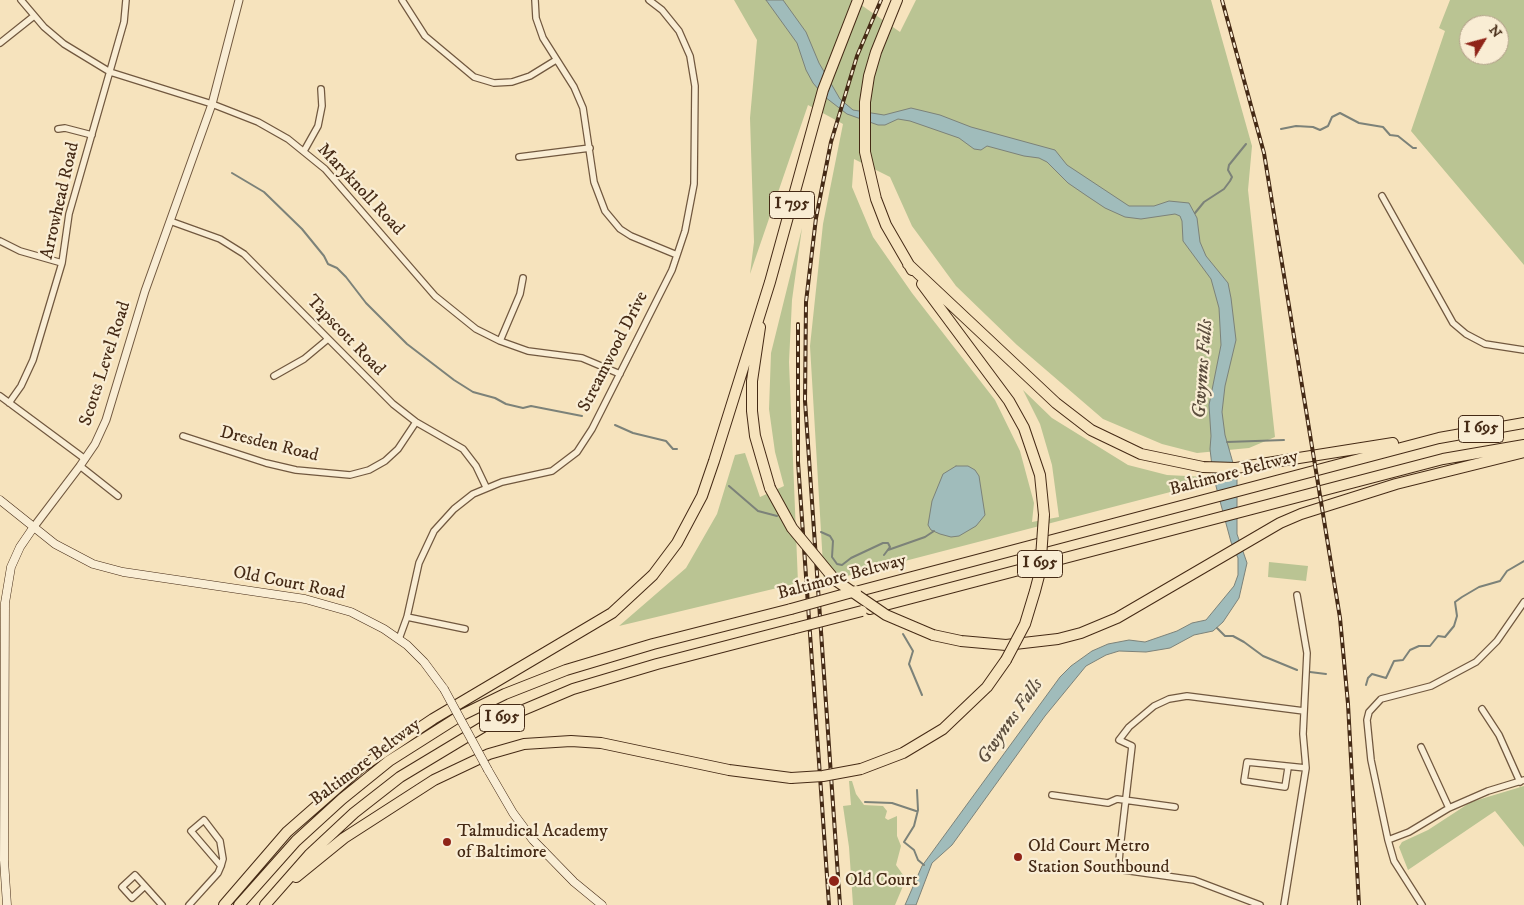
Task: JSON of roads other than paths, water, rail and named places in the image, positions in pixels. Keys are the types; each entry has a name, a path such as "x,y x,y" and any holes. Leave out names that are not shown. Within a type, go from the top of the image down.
{"highway":[{"name":"I 795","path":"770,282 837,49 858,0"},
{"path":"265,904 344,838 411,794 456,768 489,754 524,744 563,741 601,744 728,770 791,778 823,776 861,769 903,753 943,729 987,687 1006,660 1025,624 1040,572 1044,515 1035,456 1017,414 908,264 886,225 869,172 864,131 869,76 876,52 897,2"},
{"path":"908,264 1056,403 1091,430 1141,454 1203,467 1242,467 1334,451 1439,438"},
{"path":"770,282 756,348 752,381 752,411 755,436 770,488 792,528 836,580 886,615 933,635 961,641 1006,645 1058,640 1081,633 1117,618 1260,534 1301,514 1335,502 1429,475 1524,452"},
{"path":"224,905 287,832 360,768 432,719 594,625 627,601 653,575 678,544 702,496 770,282"},
{"name":"Baltimore Beltway","path":"239,905 296,841 342,799 389,761 460,716 505,694 566,670 653,644 1212,496 1439,438 1524,423"},
{"name":"Baltimore Beltway","path":"265,904 309,855 354,813 400,777 483,727 573,689 657,664 1443,458 1524,445"}],"main road":[{"name":"Old Court Road","path":"0,500 33,528 64,550 108,569 324,603 368,619 399,639 424,662 444,689 513,813 533,840 574,882 602,905"},
{"name":"Scotts Level Road","path":"7,905 2,859 5,603 7,583 17,554 33,528"}],"street":[{"name":"Maryknoll Road","path":"21,0 34,16 64,44 110,72 212,104 266,125 304,150 325,169 445,306 476,329 500,341 528,351 582,358 620,374"},
{"name":"Arrowhead Road","path":"9,403 21,386 33,360 62,263 69,214 124,22 126,0"},
{"name":"Scotts Level Road","path":"33,528 85,459 106,420 135,319 212,104 239,0"},
{"path":"402,0 433,44 474,77 494,83 512,82 530,76 556,60"},
{"path":"535,0 539,28 579,97 586,118 596,191 612,220 631,236 644,243 678,255"},
{"name":"Streamwood Drive","path":"399,639 407,617 416,574 428,541 454,509 486,487 552,471 568,460 585,442 667,281 678,255 690,210 694,184 693,70 690,56 678,30 662,10 649,0"},
{"path":"0,43 34,16"},
{"path":"304,150 318,126 322,106 322,89"},
{"path":"58,128 92,135"},
{"path":"519,157 590,148"},
{"path":"1382,196 1453,323 1466,334 1485,344 1524,350"},
{"name":"Tapscott Road","path":"170,221 220,239 237,248 373,386 416,422 463,449 476,466 486,487"},
{"path":"0,241 20,251 62,263"},
{"path":"500,341 520,294 523,278"},
{"path":"274,376 304,360 328,340"},
{"path":"0,396 85,459"},
{"name":"Dresden Road","path":"183,436 266,463 296,470 350,475 369,470 385,461 401,445 416,422"},
{"path":"80,466 118,496"},
{"path":"1284,905 1306,768 1303,734 1307,653 1297,595"},
{"path":"1422,905 1394,861 1371,760 1367,720 1372,706 1386,696 1431,686 1476,662 1497,641 1524,602"},
{"path":"407,617 465,629"},
{"path":"1260,905 1194,880 1123,870 1119,862 1132,746 1119,740 1130,726 1161,702 1186,696 1304,711"},
{"path":"1388,840 1409,832 1449,808 1482,794 1522,781 1499,735 1482,710"},
{"path":"1420,747 1449,808"},
{"path":"1288,768 1285,787 1244,781 1246,762 1288,768 1306,768"},
{"path":"1052,795 1108,803 1117,799 1175,806"},
{"path":"189,905 218,873 221,866 223,853 220,841 204,820 191,831 221,866"},
{"path":"145,886 162,905"}],"water":[{"name":"Gwynns Falls","path":"766,0 783,0 806,32 819,63 840,99 853,110 884,115 911,108 1055,150 1067,165 1129,206 1154,206 1169,201 1189,203 1197,218 1200,242 1206,256 1228,283 1231,298 1236,340 1225,386 1222,412 1225,435 1237,477 1237,534 1247,563 1239,598 1223,622 1213,631 1194,635 1170,648 1146,652 1119,651 1106,655 1086,666 1045,716 952,845 932,863 916,905 905,905 922,866 1060,677 1071,666 1092,651 1108,644 1129,640 1145,642 1177,631 1192,623 1206,620 1234,586 1238,575 1238,558 1231,542 1213,475 1210,449 1209,405 1221,345 1219,308 1211,279 1183,241 1180,216 1175,214 1141,219 1125,217 1105,208 1068,183 1047,162 1039,158 987,146 981,150 974,149 959,138 910,121 898,119 885,125 878,125 847,114 825,97 813,83 806,70 797,43"},
{"path":"956,466 968,466 975,470 979,476 985,515 976,526 959,536 951,537 931,530 928,525 932,501 943,474"}],"waterway":[{"path":"1281,129 1296,126 1313,127 1320,130 1328,126 1332,117 1340,113 1359,123 1383,127 1390,135 1398,136 1413,148 1416,148"},
{"path":"1195,213 1204,202 1224,189 1230,181 1232,177 1228,170 1229,165 1246,144"},
{"path":"232,173 264,192 302,229 324,256 328,264 337,268 346,277 366,303 407,344 454,380 473,392 495,398 506,404 523,408 531,406 582,416"},
{"path":"615,425 633,433 666,441 673,449 677,449"},
{"path":"1227,442 1284,440"},
{"path":"729,486 758,511 777,516"},
{"path":"888,550 925,537 934,531"},
{"path":"821,532 830,536 833,541 832,557 837,564 842,565 851,558 883,543 888,543 890,547 884,555"},
{"path":"1366,685 1368,678 1372,674 1386,678 1394,661 1403,660 1410,650 1419,646 1430,646 1438,636 1445,637 1454,626 1457,616 1455,602 1479,587 1500,581 1507,571 1524,561"},
{"path":"1217,628 1225,636 1233,636 1263,656 1297,670"},
{"path":"903,634 913,651 909,664 922,695"},
{"path":"1310,672 1326,674"},
{"path":"917,790 918,810 914,826 904,842 914,850 918,860 924,865"},
{"path":"865,802 892,803 916,811"}],"railway":[{"path":"840,905 805,401 806,302 816,218 831,142 857,56 881,0"},
{"path":"1222,0 1264,153 1340,618 1348,704 1359,905"},
{"path":"798,324 798,462 829,905"}],"place":[{"name":"Talmudical Academy of Baltimore","path":"447,842"},
{"name":"Old Court Metro Station Southbound","path":"1018,857"},
{"name":"Old Court","path":"834,881"}]}
